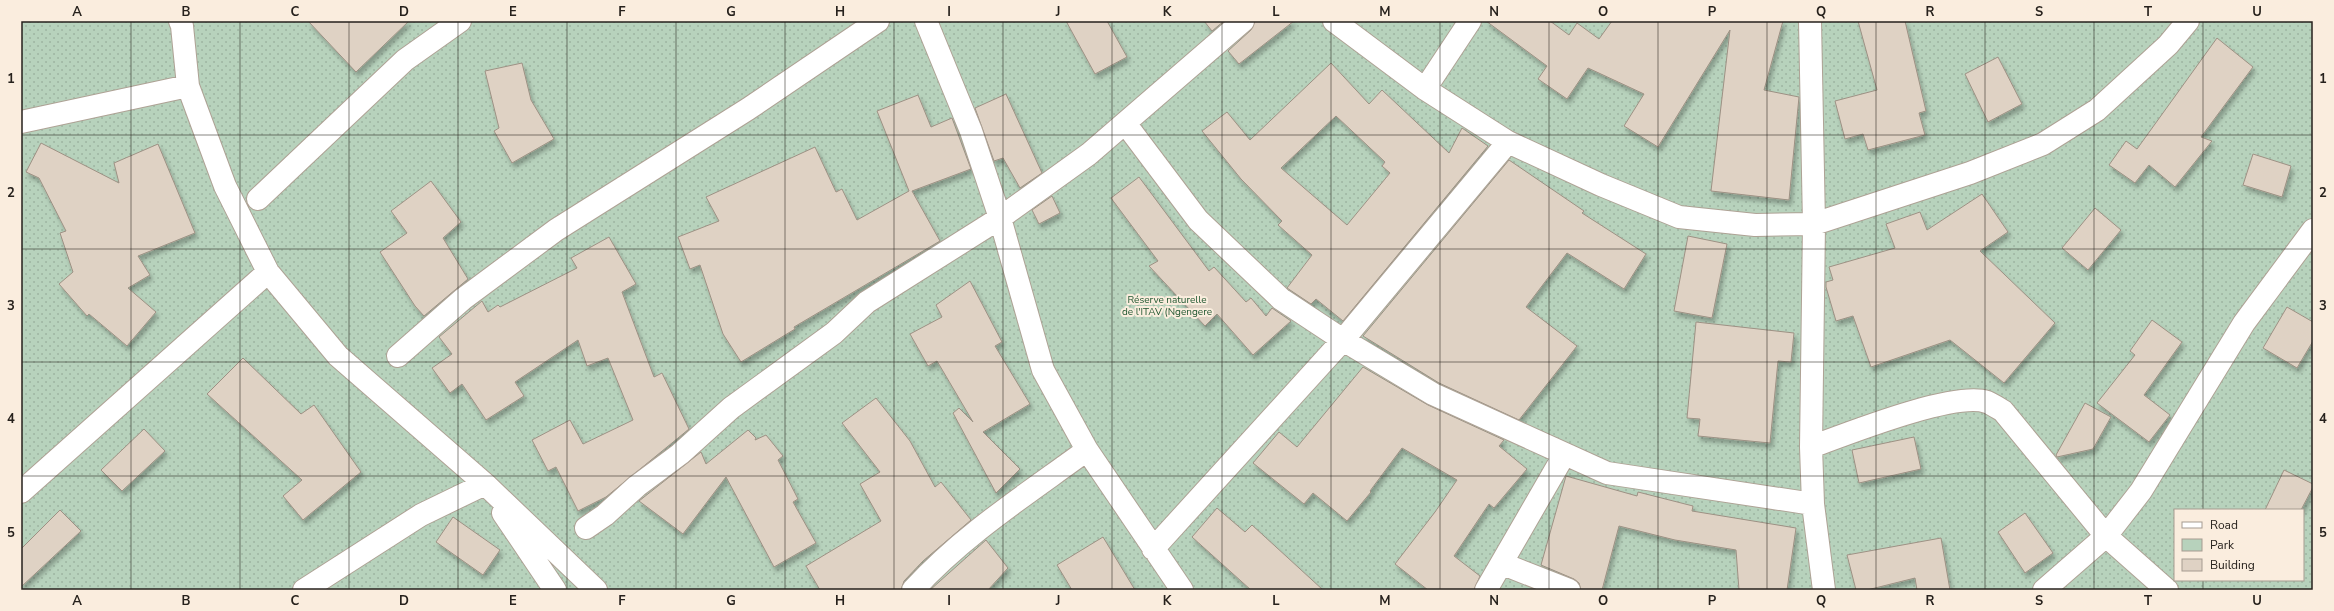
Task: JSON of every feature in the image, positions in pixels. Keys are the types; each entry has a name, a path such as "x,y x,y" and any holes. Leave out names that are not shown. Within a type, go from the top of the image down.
{"street":[{"path":"180,21 182,26 188,86 225,186 268,272 338,356 485,484 596,590"},
{"path":"258,199 406,60 460,21"},
{"path":"398,356 463,299 556,230 748,109 878,21"},
{"path":"926,21 971,131 1000,218 1043,370 1087,450 1182,590"},
{"path":"586,528 605,515 637,486 680,454 731,408 834,333 867,302 1000,218 1089,154 1243,21"},
{"path":"1334,21 1425,89 1508,142 1601,185 1679,217 1755,225 1814,224 1970,173 2043,144 2096,110 2168,45 2188,21"},
{"path":"1425,89 1470,21"},
{"path":"1810,21 1814,224 1811,447 1814,504 1824,590"},
{"path":"21,122 188,86"},
{"path":"1125,123 1198,220 1281,299 1343,340 1433,394 1564,455 1607,473 1814,504"},
{"path":"1153,549 1343,340 1508,142"},
{"path":"2044,590 2106,536 2141,491 2244,323 2313,230"},
{"path":"21,492 268,272"},
{"path":"1811,447 1897,416 1959,401 1987,402 2003,411 2106,536 2167,590"},
{"path":"913,590 934,567 1003,511 1087,450"},
{"path":"1486,590 1503,564 1564,455"},
{"path":"304,590 421,514 485,484"},
{"path":"485,484 555,590"},
{"path":"1503,564 1569,590"}],"green space":[{"name":"Réserve naturelle de l'ITAV (Ngengere","path":"21,21 2313,21 2313,590 21,590"}],"building":[{"path":"308,21 409,21 356,72"},
{"path":"1066,21 1107,21 1127,57 1095,74"},
{"path":"1204,21 1224,21 1212,31"},
{"path":"1255,21 1294,21 1239,64 1228,51 1251,30"},
{"path":"1486,21 1550,21 1569,35 1577,23 1599,39 1612,21 1783,21 1764,90 1799,97 1789,200 1711,191 1730,30 1658,147 1624,126 1644,94 1588,68 1567,99 1538,79 1547,66"},
{"path":"1858,21 1905,21 1926,111 1919,113 1925,135 1868,150 1863,134 1845,139 1835,101 1877,90"},
{"path":"2217,38 2253,67 2201,137 2212,141 2175,187 2149,165 2135,183 2109,165 2126,141 2137,149"},
{"path":"1998,57 2022,104 1988,122 1965,74"},
{"path":"522,63 531,100 554,139 512,163 494,131 499,128 485,71"},
{"path":"1331,63 1369,104 1382,90 1449,153 1462,128 1488,146 1343,321 1316,299 1311,304 1287,288 1312,255 1278,225 1282,221 1241,179 1202,131 1227,112 1250,140","holes":["1336,116 1385,162 1382,166 1390,173 1347,225 1281,168"]},
{"path":"1006,94 1042,173 1020,188 1003,158 994,161 975,108"},
{"path":"918,95 931,127 952,118 971,169 912,191 940,241 794,327 795,329 741,362 723,334 700,265 690,269 678,237 719,221 706,197 815,147 836,192 842,189 857,220 909,191 877,111"},
{"path":"41,143 119,183 114,163 158,144 195,233 138,256 150,275 128,288 156,312 127,346 89,314 87,316 59,284 73,272 60,233 66,231 39,178 26,172"},
{"path":"2253,154 2291,166 2282,197 2243,185"},
{"path":"1509,160 1584,211 1582,213 1646,254 1624,289 1567,253 1526,307 1577,346 1519,420 1439,383 1363,336"},
{"path":"1139,177 1209,271 1214,267 1246,302 1251,298 1266,316 1272,308 1291,321 1253,355 1217,314 1205,326 1149,266 1158,261 1111,198"},
{"path":"431,181 461,222 443,238 468,279 424,316 415,306 380,252 407,233 391,211"},
{"path":"1982,194 2008,232 1980,251 2055,323 2004,383 1950,340 1871,367 1853,316 1836,321 1826,287 1826,282 1833,280 1829,267 1895,248 1886,224 1920,212 1927,230"},
{"path":"1052,196 1060,213 1039,224 1032,210"},
{"path":"2095,208 2121,230 2088,270 2062,248"},
{"path":"1688,236 1727,244 1712,318 1674,311"},
{"path":"609,237 636,284 622,292 654,377 662,373 689,429 606,497 578,511 556,467 548,471 532,440 570,420 583,444 633,420 608,358 587,366 578,340 515,382 524,396 486,420 462,384 450,393 432,368 452,354 439,337 482,301 488,312 498,305 500,307 577,268 571,258"},
{"path":"970,281 1002,342 995,346 1030,404 983,432 1020,469 996,493 953,413 959,408 973,422 937,361 928,366 910,334 942,317 936,305"},
{"path":"2287,307 2313,322 2313,341 2297,368 2263,348"},
{"path":"2152,320 2182,342 2144,395 2170,415 2149,442 2097,403 2135,355 2130,351"},
{"path":"1696,322 1794,333 1791,362 1778,361 1770,443 1698,436 1700,419 1687,418"},
{"path":"243,358 301,414 314,405 361,472 303,520 283,496 302,480 207,394"},
{"path":"1363,367 1428,405 1504,440 1499,446 1527,469 1494,508 1489,504 1454,556 1480,576 1474,590 1428,590 1395,564 1435,512 1457,480 1402,448 1370,491 1371,492 1347,521 1313,493 1304,504 1253,463 1279,432 1297,447"},
{"path":"876,398 910,441 935,487 941,482 971,520 923,561 904,581 901,590 820,590 806,566 881,521 860,484 880,472 842,423"},
{"path":"2085,403 2111,417 2093,449 2057,457 2056,455"},
{"path":"144,429 165,451 122,491 101,470"},
{"path":"748,430 756,438 755,440 766,435 783,456 778,460 798,499 793,502 816,543 774,567 726,477 683,534 639,501 701,452 706,464"},
{"path":"1914,437 1921,469 1859,483 1852,450"},
{"path":"2284,470 2313,484 2313,487 2302,509 2265,509"},
{"path":"1566,476 1637,496 1638,492 1693,506 1692,511 1796,528 1787,590 1739,590 1736,550 1675,540 1619,526 1602,590 1581,590 1579,583 1574,579 1541,565"},
{"path":"1217,508 1245,532 1252,525 1323,590 1251,590 1192,537"},
{"path":"60,510 81,531 21,587 21,549"},
{"path":"2025,513 2053,553 2025,573 1998,532"},
{"path":"453,517 500,550 483,575 436,542"},
{"path":"1103,537 1135,590 1072,590 1057,565"},
{"path":"1941,538 1950,590 1917,590 1915,578 1867,590 1856,590 1847,555"},
{"path":"986,540 1008,568 988,590 930,590"}]}
